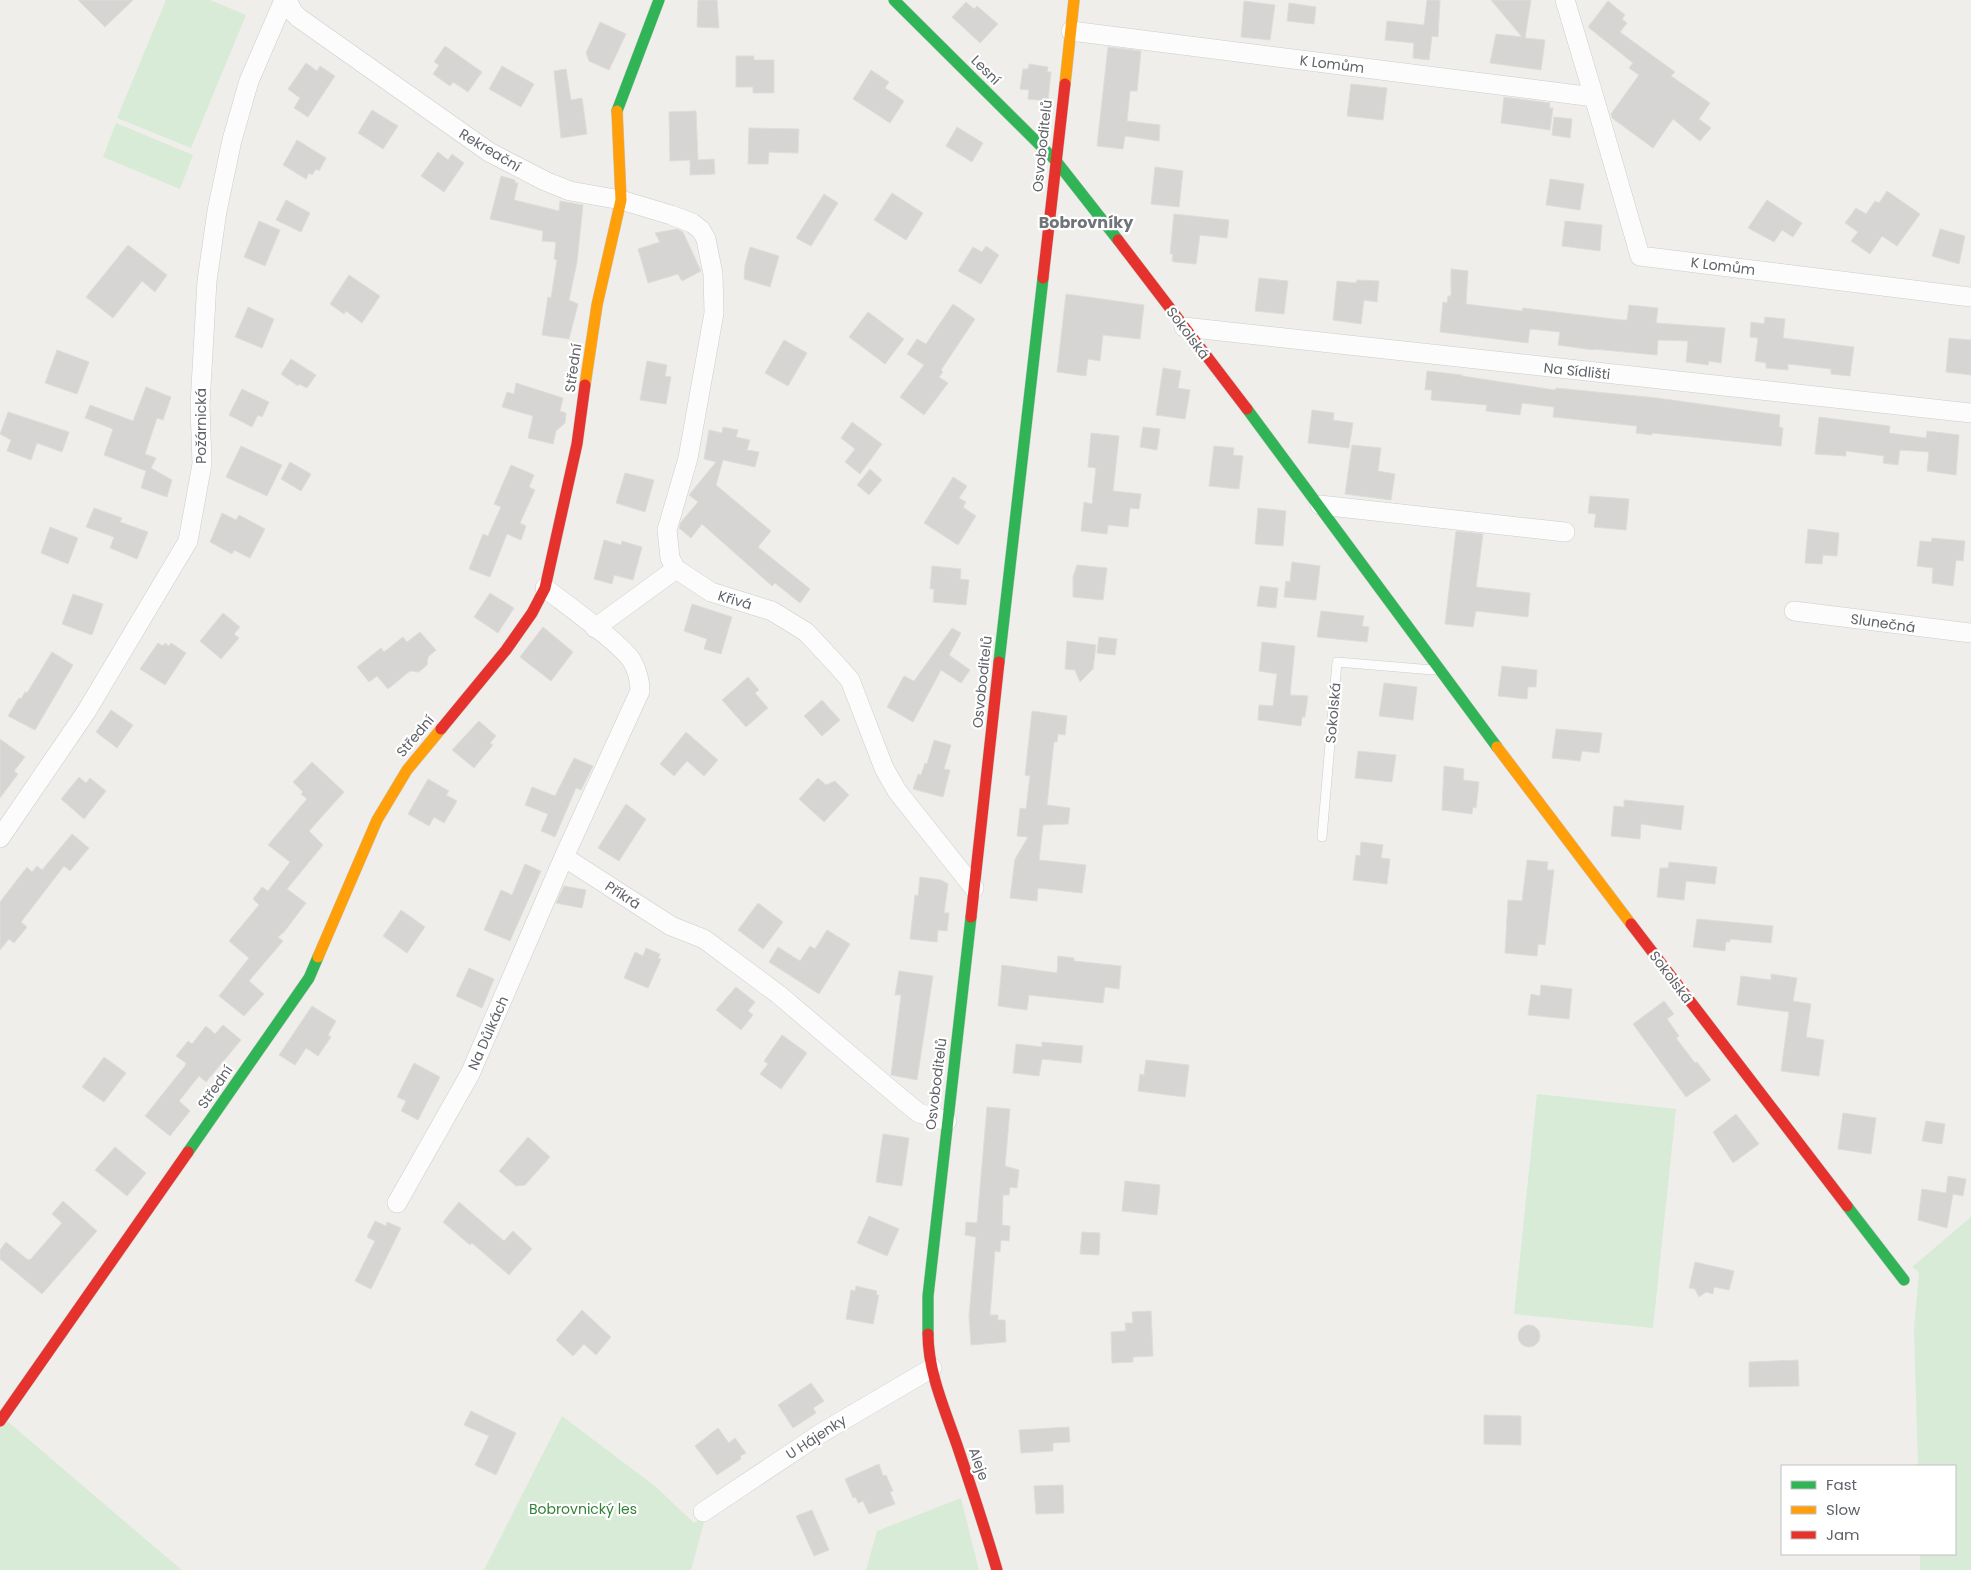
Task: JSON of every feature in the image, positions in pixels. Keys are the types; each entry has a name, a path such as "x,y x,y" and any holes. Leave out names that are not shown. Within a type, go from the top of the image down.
{"street":[{"name":"Rekreační","path":"286,0 293,12 300,18 489,152 545,181 570,191 621,200 671,215 696,226 704,234 713,274 714,314 693,431 668,530 670,558 676,568"},
{"name":"Požárnická","path":"0,838 86,712 188,541 202,464 200,405 207,281 216,212 232,140 249,82 286,0"},
{"name":"Střední","path":"0,1421 309,978 377,820 407,770 506,650 532,613 545,588 577,444 597,305 621,200 617,112 659,0"},
{"name":"Lesní","path":"894,0 1056,161"},
{"name":"Osvoboditelů","path":"932,1368 928,1346 928,1296 1074,0"},
{"name":"K Lomům","path":"1566,0 1640,256 1971,297"},
{"name":"K Lomům","path":"1071,31 1594,96"},
{"name":"Sokolská","path":"1056,161 1320,505 1440,671 1670,977 1904,1280"},
{"name":"Na Sídlišti","path":"1184,327 1971,413"},
{"path":"1320,505 1565,532"},
{"name":"Křivá","path":"676,568 710,592 772,611 806,632 836,663 850,680 884,768 897,791 974,888"},
{"path":"595,628 676,568"},
{"path":"545,588 631,659 640,680 640,690 564,857"},
{"name":"Slunečná","path":"1794,611 1971,633"},
{"name":"Příkrá","path":"564,857 671,926 704,939 778,994 904,1101 919,1112 947,1121"},
{"name":"Na Důlkách","path":"397,1203 470,1074 564,857"},
{"name":"U Hájenky","path":"703,1512 822,1432 932,1368"},
{"name":"Aleje","path":"932,1368 997,1570"}],"lane":[{"name":"Sokolská","path":"1322,837 1337,662 1440,671"}],"green space":[{"path":"166,0 210,0 246,15 191,148 117,118"},
{"path":"116,123 193,155 180,189 103,157"},
{"path":"1537,1094 1676,1109 1653,1328 1514,1314"},
{"path":"1971,1217 1971,1570 1920,1570 1920,1555 1956,1555 1956,1465 1918,1465 1914,1329 1919,1272 1912,1267"},
{"path":"0,1415 164,1555 182,1570 0,1570"},
{"name":"Bobrovnický les","path":"562,1416 656,1487 694,1523 706,1515 691,1570 484,1570"},
{"path":"961,1498 979,1570 866,1570 877,1531"}],"building":[{"path":"78,0 133,0 105,27"},
{"path":"698,0 717,0 719,28 697,27"},
{"path":"1427,0 1440,0 1438,37 1432,36 1429,60 1413,58 1414,43 1385,40 1387,21 1424,25"},
{"path":"1491,0 1531,0 1525,38 1545,40 1541,70 1490,63 1496,34 1522,37"},
{"path":"1244,1 1275,5 1270,40 1241,37"},
{"path":"1608,1 1625,15 1622,19 1627,23 1620,32 1675,72 1671,76 1710,103 1699,119 1711,128 1700,141 1673,119 1653,148 1612,118 1611,114 1639,75 1629,68 1633,63 1588,27"},
{"path":"966,2 974,9 977,6 998,24 980,43 952,17"},
{"path":"1289,3 1316,7 1314,24 1287,21"},
{"path":"600,22 626,34 609,70 589,61 586,53"},
{"path":"445,46 482,72 468,92 453,82 450,86 433,74 439,65 434,62"},
{"path":"1108,47 1141,51 1137,91 1130,91 1127,121 1160,125 1159,141 1125,136 1123,149 1097,146"},
{"path":"736,56 754,56 754,60 774,60 774,93 753,93 753,87 736,87"},
{"path":"306,63 317,71 320,66 335,76 308,117 294,108 300,98 288,89"},
{"path":"1029,64 1048,67 1047,72 1051,72 1048,101 1028,99 1029,90 1020,89 1023,69 1028,69"},
{"path":"502,66 534,84 521,107 489,89"},
{"path":"566,69 571,100 582,98 587,134 561,138 554,71"},
{"path":"871,70 889,82 885,88 904,101 890,123 853,99"},
{"path":"1351,84 1387,88 1383,120 1347,116"},
{"path":"1504,97 1550,103 1549,108 1553,108 1550,130 1501,123"},
{"path":"372,110 398,126 383,149 358,133"},
{"path":"696,111 698,160 714,159 715,174 690,175 690,160 670,161 669,112"},
{"path":"1554,117 1572,119 1570,138 1552,135"},
{"path":"957,127 983,143 972,162 946,146"},
{"path":"749,128 799,129 798,153 769,152 768,164 748,164"},
{"path":"297,140 326,158 319,171 316,169 312,175 309,173 306,179 283,165"},
{"path":"438,152 448,160 452,154 464,163 444,192 421,176"},
{"path":"1155,167 1183,171 1179,207 1151,204"},
{"path":"501,176 515,180 515,183 518,183 514,200 559,211 560,201 583,205 577,262 569,300 578,304 569,339 542,335 548,297 551,298 557,260 554,259 556,242 542,241 543,231 490,219"},
{"path":"1550,179 1584,184 1580,210 1546,205"},
{"path":"1887,191 1920,214 1897,246 1882,236 1870,254 1851,241 1858,232 1845,223 1856,208 1866,214 1875,201 1879,203"},
{"path":"892,193 923,213 906,240 874,220"},
{"path":"824,194 838,203 811,246 796,238"},
{"path":"286,200 310,213 301,232 276,220"},
{"path":"1767,200 1802,223 1793,237 1782,230 1774,242 1748,228"},
{"path":"1174,214 1229,220 1227,238 1200,235 1196,264 1172,261 1173,254 1170,254"},
{"path":"259,221 280,230 265,266 244,257"},
{"path":"1565,221 1602,225 1600,251 1562,246"},
{"path":"677,229 683,232 701,271 682,281 678,274 648,283 638,249 660,242 655,233"},
{"path":"1940,229 1965,236 1959,264 1932,256"},
{"path":"128,245 167,275 155,292 142,281 113,318 86,297"},
{"path":"986,246 999,255 981,284 958,271 973,247 982,252"},
{"path":"750,247 779,256 770,287 744,279 745,265"},
{"path":"1451,269 1468,271 1466,304 1522,311 1523,308 1622,320 1627,320 1629,305 1658,308 1656,323 1725,328 1721,363 1709,361 1708,365 1686,362 1688,341 1658,340 1657,355 1558,345 1560,332 1530,329 1528,343 1440,332 1443,302 1447,303 1448,296 1451,296"},
{"path":"349,275 380,296 362,323 346,311 344,314 330,304"},
{"path":"1259,278 1288,281 1284,314 1255,311"},
{"path":"1357,280 1379,281 1377,302 1364,300 1361,324 1333,320 1337,281 1356,283"},
{"path":"1066,294 1144,305 1140,339 1103,335 1100,361 1088,359 1086,376 1057,372"},
{"path":"953,304 975,319 941,370 943,372 939,377 948,383 924,415 900,397 924,365 907,354 917,339 926,344"},
{"path":"248,307 274,319 262,348 235,337"},
{"path":"868,312 904,339 885,364 849,337"},
{"path":"1765,317 1785,319 1783,338 1854,347 1850,376 1831,374 1831,369 1788,364 1788,370 1766,368 1766,363 1755,361 1758,338 1750,337 1751,322 1764,324"},
{"path":"1949,338 1971,340 1971,375 1946,372"},
{"path":"784,340 807,353 788,386 765,373"},
{"path":"57,350 89,362 77,394 45,383"},
{"path":"291,359 316,375 307,388 299,384 298,386 281,374"},
{"path":"647,361 667,365 665,376 671,377 666,404 640,400"},
{"path":"1163,368 1181,371 1178,388 1190,390 1185,419 1156,415"},
{"path":"1427,371 1555,390 1556,388 1657,398 1780,415 1779,427 1783,428 1781,446 1636,433 1637,426 1553,417 1554,407 1522,403 1520,415 1486,411 1487,405 1431,400 1432,390 1425,390"},
{"path":"516,383 563,398 560,411 566,413 565,423 556,431 553,444 528,438 533,416 502,407 507,392 514,394"},
{"path":"146,387 171,397 163,420 157,418 145,454 156,458 151,468 172,480 167,497 141,488 146,471 104,455 113,429 85,418 90,405 133,421"},
{"path":"242,389 269,402 262,417 258,415 252,427 229,415"},
{"path":"1312,410 1334,413 1333,420 1353,423 1349,448 1308,443"},
{"path":"8,412 69,432 62,452 37,443 31,460 7,451 11,440 0,434"},
{"path":"1819,417 1890,426 1889,433 1926,438 1927,431 1959,435 1956,475 1927,471 1929,452 1900,450 1898,465 1883,463 1884,456 1846,451 1846,456 1815,454"},
{"path":"852,422 882,444 860,474 845,462 855,449 841,438"},
{"path":"723,427 738,430 736,437 750,440 747,450 759,452 755,467 723,460 716,485 771,531 758,547 810,589 800,603 775,583 772,586 702,524 691,538 679,528 681,522 698,502 689,495 716,462 704,459 709,430 722,433"},
{"path":"1143,427 1160,429 1157,450 1140,447"},
{"path":"1091,433 1119,436 1113,491 1141,494 1139,509 1130,508 1128,527 1108,525 1107,534 1081,531 1084,502 1092,504 1096,468 1088,467"},
{"path":"1352,445 1381,448 1378,471 1395,474 1391,500 1345,494"},
{"path":"241,446 282,465 267,496 226,477"},
{"path":"1214,446 1234,448 1233,455 1243,456 1239,489 1209,486"},
{"path":"290,462 311,474 301,491 281,479"},
{"path":"511,465 534,475 529,487 535,490 520,523 526,526 521,540 507,534 490,577 469,569 483,534 488,536 501,507 494,504"},
{"path":"870,469 882,480 869,495 857,485"},
{"path":"625,473 654,480 645,512 616,503"},
{"path":"953,477 967,486 959,498 966,502 963,507 976,516 958,545 924,523"},
{"path":"1590,496 1629,499 1626,530 1594,527 1596,514 1588,513"},
{"path":"94,508 122,518 120,522 148,532 137,559 110,548 114,537 86,527"},
{"path":"1258,508 1286,511 1283,546 1255,544"},
{"path":"222,513 236,520 239,515 265,529 250,558 234,550 232,554 210,542"},
{"path":"50,527 78,538 68,564 41,553"},
{"path":"1808,529 1839,533 1837,556 1823,555 1822,564 1805,563"},
{"path":"1456,531 1483,534 1476,587 1530,593 1528,617 1476,611 1473,627 1445,624"},
{"path":"1932,538 1965,541 1963,561 1956,560 1953,586 1932,583 1933,568 1917,566 1920,541 1931,542"},
{"path":"604,540 621,545 622,541 642,547 633,580 614,575 612,584 594,579"},
{"path":"1292,562 1320,566 1316,600 1284,597 1286,581 1290,582"},
{"path":"1077,565 1107,568 1103,600 1073,597 1073,577"},
{"path":"932,566 961,569 960,579 969,580 966,605 933,602 934,589 930,589"},
{"path":"1260,586 1278,588 1276,608 1257,606"},
{"path":"490,593 514,608 498,633 474,617"},
{"path":"73,594 103,604 92,635 62,624"},
{"path":"692,604 732,617 721,654 704,649 707,639 684,631"},
{"path":"1321,611 1364,616 1362,626 1369,627 1367,642 1317,637"},
{"path":"223,613 240,627 234,634 239,638 221,659 200,641"},
{"path":"543,627 573,652 551,681 520,657"},
{"path":"952,628 961,633 949,655 970,670 961,683 941,670 913,722 887,707 904,676 914,681"},
{"path":"420,632 436,650 428,657 427,665 419,672 410,671 388,689 377,676 369,682 357,667 381,648 384,652 403,637 407,642"},
{"path":"1099,637 1117,639 1115,655 1097,653"},
{"path":"1067,641 1096,645 1093,669 1080,682 1075,670 1065,669"},
{"path":"1262,642 1295,646 1290,695 1308,696 1305,717 1302,717 1301,726 1258,720 1259,705 1273,706 1277,674 1259,671"},
{"path":"158,643 163,646 165,643 169,646 171,643 186,653 165,685 140,669"},
{"path":"52,652 73,665 35,730 8,716 19,698 21,699 25,692 27,693"},
{"path":"1502,666 1537,670 1536,687 1528,687 1527,699 1498,696"},
{"path":"748,677 759,690 755,693 768,708 746,727 722,700"},
{"path":"1384,683 1417,687 1413,720 1379,716"},
{"path":"822,700 840,720 822,736 804,716"},
{"path":"111,710 133,725 117,748 96,732"},
{"path":"1032,711 1067,716 1065,735 1058,734 1057,742 1054,742 1047,805 1070,808 1068,824 1043,825 1039,860 1086,865 1082,893 1038,888 1037,901 1010,898 1015,859 1028,837 1017,836 1020,808 1026,809 1030,776 1025,775"},
{"path":"479,721 496,736 490,743 493,745 474,768 452,750"},
{"path":"1556,729 1602,733 1599,753 1582,751 1580,761 1552,758"},
{"path":"686,732 718,760 704,776 687,761 674,776 660,764"},
{"path":"0,739 25,757 14,771 18,774 0,798"},
{"path":"934,740 951,745 944,769 950,770 943,797 913,789 918,774 921,775 925,763 927,764"},
{"path":"1358,751 1396,755 1392,782 1355,778"},
{"path":"574,758 593,766 581,790 576,788 555,837 541,831 548,814 525,805 532,787 555,796"},
{"path":"312,762 344,792 309,831 323,845 287,889 306,903 278,937 283,941 249,981 264,994 244,1016 219,996 249,958 229,941 259,905 253,899 262,887 268,891 290,862 268,845 307,799 293,782"},
{"path":"1444,766 1464,769 1463,780 1479,782 1476,808 1473,807 1472,814 1442,810"},
{"path":"79,777 86,783 90,778 106,791 84,819 61,799"},
{"path":"818,778 826,785 835,781 849,795 824,822 799,799"},
{"path":"428,779 449,791 446,795 457,801 444,823 434,817 429,826 408,814"},
{"path":"1624,800 1684,806 1681,830 1641,824 1640,839 1611,836 1614,806 1624,807"},
{"path":"626,804 646,819 619,861 598,848"},
{"path":"72,834 89,848 70,871 64,866 21,922 27,927 14,943 9,939 0,950 0,902 27,867 32,872 37,866 42,870"},
{"path":"1361,842 1383,845 1381,858 1390,859 1387,884 1353,880 1356,855 1360,856"},
{"path":"1527,860 1548,862 1547,870 1554,870 1545,945 1538,944 1537,956 1505,953 1508,900 1522,901"},
{"path":"1669,862 1717,867 1715,884 1686,881 1684,900 1657,897 1660,868 1668,868"},
{"path":"525,864 541,871 510,941 484,930 501,890 512,895"},
{"path":"920,877 941,880 948,884 944,913 949,913 947,931 938,930 937,942 910,939 915,895 918,896"},
{"path":"564,886 586,890 582,908 556,903"},
{"path":"758,903 783,922 763,949 738,930"},
{"path":"401,910 425,927 407,953 383,936"},
{"path":"1697,919 1773,926 1771,943 1730,939 1730,942 1726,942 1725,951 1693,947"},
{"path":"827,930 850,944 819,994 769,962 778,947 800,961 810,946 815,949"},
{"path":"646,948 660,954 658,958 661,959 648,988 624,978 635,952 643,956"},
{"path":"1058,956 1074,958 1074,961 1121,966 1119,989 1105,987 1103,1003 1029,995 1027,1010 998,1006 1002,965 1057,973"},
{"path":"469,968 494,979 482,1008 456,996"},
{"path":"899,971 933,976 917,1080 891,1075 901,995 895,995"},
{"path":"1771,974 1797,978 1793,1001 1811,1004 1806,1037 1824,1040 1819,1076 1781,1071 1789,1012 1737,1005 1741,976 1771,980"},
{"path":"1541,985 1572,989 1569,1019 1528,1015 1531,994 1540,996"},
{"path":"736,987 755,1002 748,1011 753,1015 741,1030 716,1010"},
{"path":"1664,1001 1674,1014 1667,1019 1679,1036 1676,1038 1711,1080 1686,1097 1633,1024"},
{"path":"312,1006 336,1021 328,1035 331,1037 318,1056 306,1048 295,1065 279,1055"},
{"path":"223,1025 241,1040 206,1082 199,1076 179,1101 190,1111 170,1136 145,1116 185,1066 186,1063 176,1056 188,1041 192,1044 206,1026 215,1034"},
{"path":"782,1035 807,1053 781,1089 760,1074 768,1064 764,1061"},
{"path":"1042,1042 1083,1046 1081,1063 1042,1059 1039,1076 1013,1073 1016,1044 1042,1047"},
{"path":"104,1057 126,1073 104,1102 82,1087"},
{"path":"1146,1060 1189,1065 1185,1097 1138,1091 1140,1074 1144,1075"},
{"path":"414,1063 440,1077 418,1120 401,1111 406,1101 397,1097"},
{"path":"987,1107 1010,1109 1005,1166 1019,1170 1017,1188 1010,1187 1009,1195 1003,1195 1002,1225 1010,1226 1009,1241 1001,1240 1000,1252 995,1251 990,1315 998,1315 998,1320 1005,1320 1006,1342 971,1345 969,1316 976,1237 965,1235 966,1222 977,1223"},
{"path":"1843,1113 1876,1118 1871,1154 1838,1149"},
{"path":"1736,1114 1759,1144 1733,1163 1713,1132"},
{"path":"1926,1121 1945,1124 1942,1144 1922,1141"},
{"path":"883,1134 909,1138 902,1186 876,1182"},
{"path":"528,1137 550,1157 525,1185 516,1186 499,1171"},
{"path":"115,1147 146,1173 127,1196 95,1170"},
{"path":"1948,1176 1966,1179 1963,1196 1953,1194 1947,1228 1918,1220 1922,1189 1946,1193"},
{"path":"1125,1181 1160,1185 1157,1215 1122,1211"},
{"path":"63,1201 97,1231 42,1294 0,1259 0,1250 6,1242 28,1260 31,1259 62,1223 52,1214"},
{"path":"459,1202 504,1241 513,1231 532,1249 509,1275 472,1243 470,1245 443,1222"},
{"path":"869,1216 899,1229 887,1256 857,1243"},
{"path":"375,1221 386,1226 387,1222 401,1228 371,1289 355,1281 375,1241 367,1237"},
{"path":"1082,1232 1100,1233 1099,1255 1080,1254"},
{"path":"1695,1262 1734,1271 1729,1290 1714,1287 1713,1294 1706,1292 1699,1297 1695,1289 1689,1288"},
{"path":"856,1286 877,1291 876,1295 879,1295 873,1324 846,1319 851,1290 855,1291"},
{"path":"582,1310 611,1337 596,1355 584,1344 573,1356 556,1340"},
{"path":"1151,1311 1153,1356 1133,1357 1133,1362 1112,1363 1111,1332 1126,1331 1125,1323 1133,1323 1132,1312"},
{"path":"1529,1325 1537,1328 1540,1336 1537,1344 1529,1347 1521,1344 1518,1336 1521,1328"},
{"path":"1798,1360 1799,1386 1749,1387 1749,1362"},
{"path":"811,1383 824,1401 813,1408 816,1413 793,1428 778,1405"},
{"path":"471,1411 516,1433 496,1475 475,1465 489,1436 464,1425"},
{"path":"1484,1415 1521,1416 1521,1445 1484,1444"},
{"path":"1069,1427 1070,1442 1053,1443 1053,1451 1021,1453 1019,1430"},
{"path":"718,1428 729,1443 735,1438 746,1453 740,1456 741,1459 717,1475 695,1446"},
{"path":"879,1464 883,1476 886,1475 893,1491 890,1492 895,1504 869,1514 863,1501 858,1503 856,1497 853,1498 845,1479"},
{"path":"1063,1485 1064,1513 1036,1514 1034,1486"},
{"path":"812,1510 829,1550 814,1556 796,1516"}],"traffic: fast":[{"path":"617,111 659,0"},
{"path":"894,0 1056,161 1118,240"},
{"path":"999,662 1043,278"},
{"path":"1247,409 1497,747"},
{"path":"928,1334 928,1296 971,917"},
{"path":"188,1152 309,978 318,957"},
{"path":"1847,1206 1904,1280"}],"traffic: slow":[{"path":"1065,84 1074,0"},
{"path":"585,385 597,305 621,200 617,111"},
{"path":"318,957 377,820 407,770 441,729"},
{"path":"1497,747 1631,924"}],"traffic: jam":[{"path":"1043,278 1065,84"},
{"path":"1118,240 1247,409"},
{"path":"441,729 506,650 532,613 545,588 577,444 585,385"},
{"path":"971,917 999,662"},
{"path":"1631,924 1847,1206"},
{"path":"0,1421 188,1152"},
{"path":"928,1334 931,1362 938,1391 973,1492 997,1570"}],"district":[{"name":"Bobrovníky","path":"1086,222"}]}
